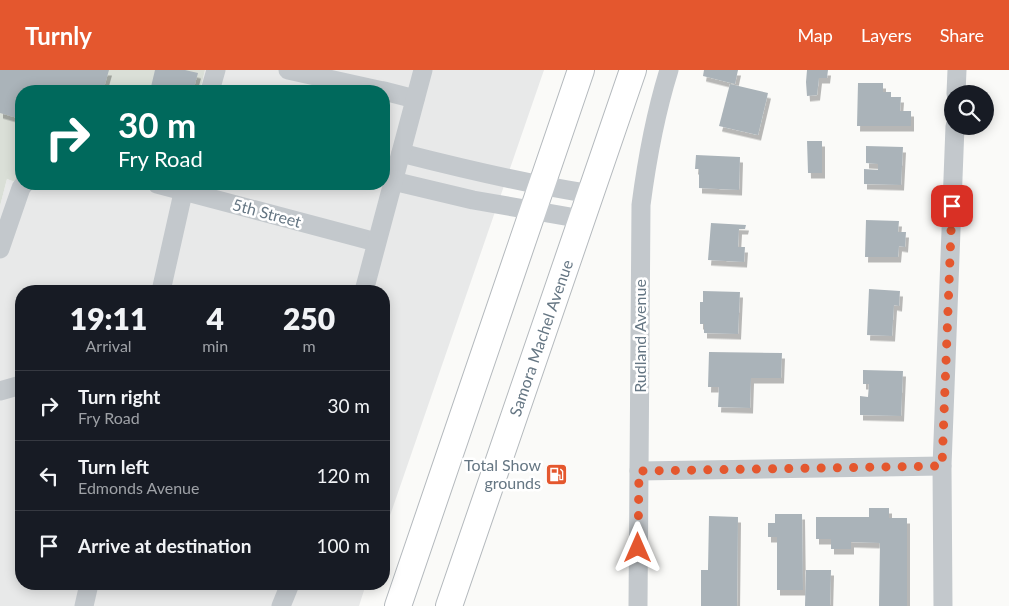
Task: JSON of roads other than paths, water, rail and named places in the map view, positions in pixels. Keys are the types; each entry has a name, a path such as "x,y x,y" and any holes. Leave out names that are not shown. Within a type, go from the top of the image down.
{"highway":[{"path":"398,606 581,70"},
{"name":"Samora Machel Avenue","path":"448,606 633,70"}],"street":[{"path":"212,85 216,70"},
{"path":"288,70 356,85"},
{"path":"365,285 423,70"},
{"name":"Rudland Avenue","path":"638,606 641,206 648,152 661,95 669,70"},
{"path":"956,85 957,70"},
{"path":"390,93 415,99"},
{"path":"943,606 942,466 955,135"},
{"path":"401,153 480,174 591,194"},
{"path":"393,180 473,200 582,219"},
{"path":"0,249 20,190"},
{"path":"162,285 183,190"},
{"name":"5th Street","path":"194,190 376,242"},
{"path":"1,388 15,386"},
{"path":"639,471 942,466"},
{"path":"84,606 88,590"},
{"path":"282,606 288,590"}],"place":[{"name":"Total Show grounds","path":"557,474"}]}
